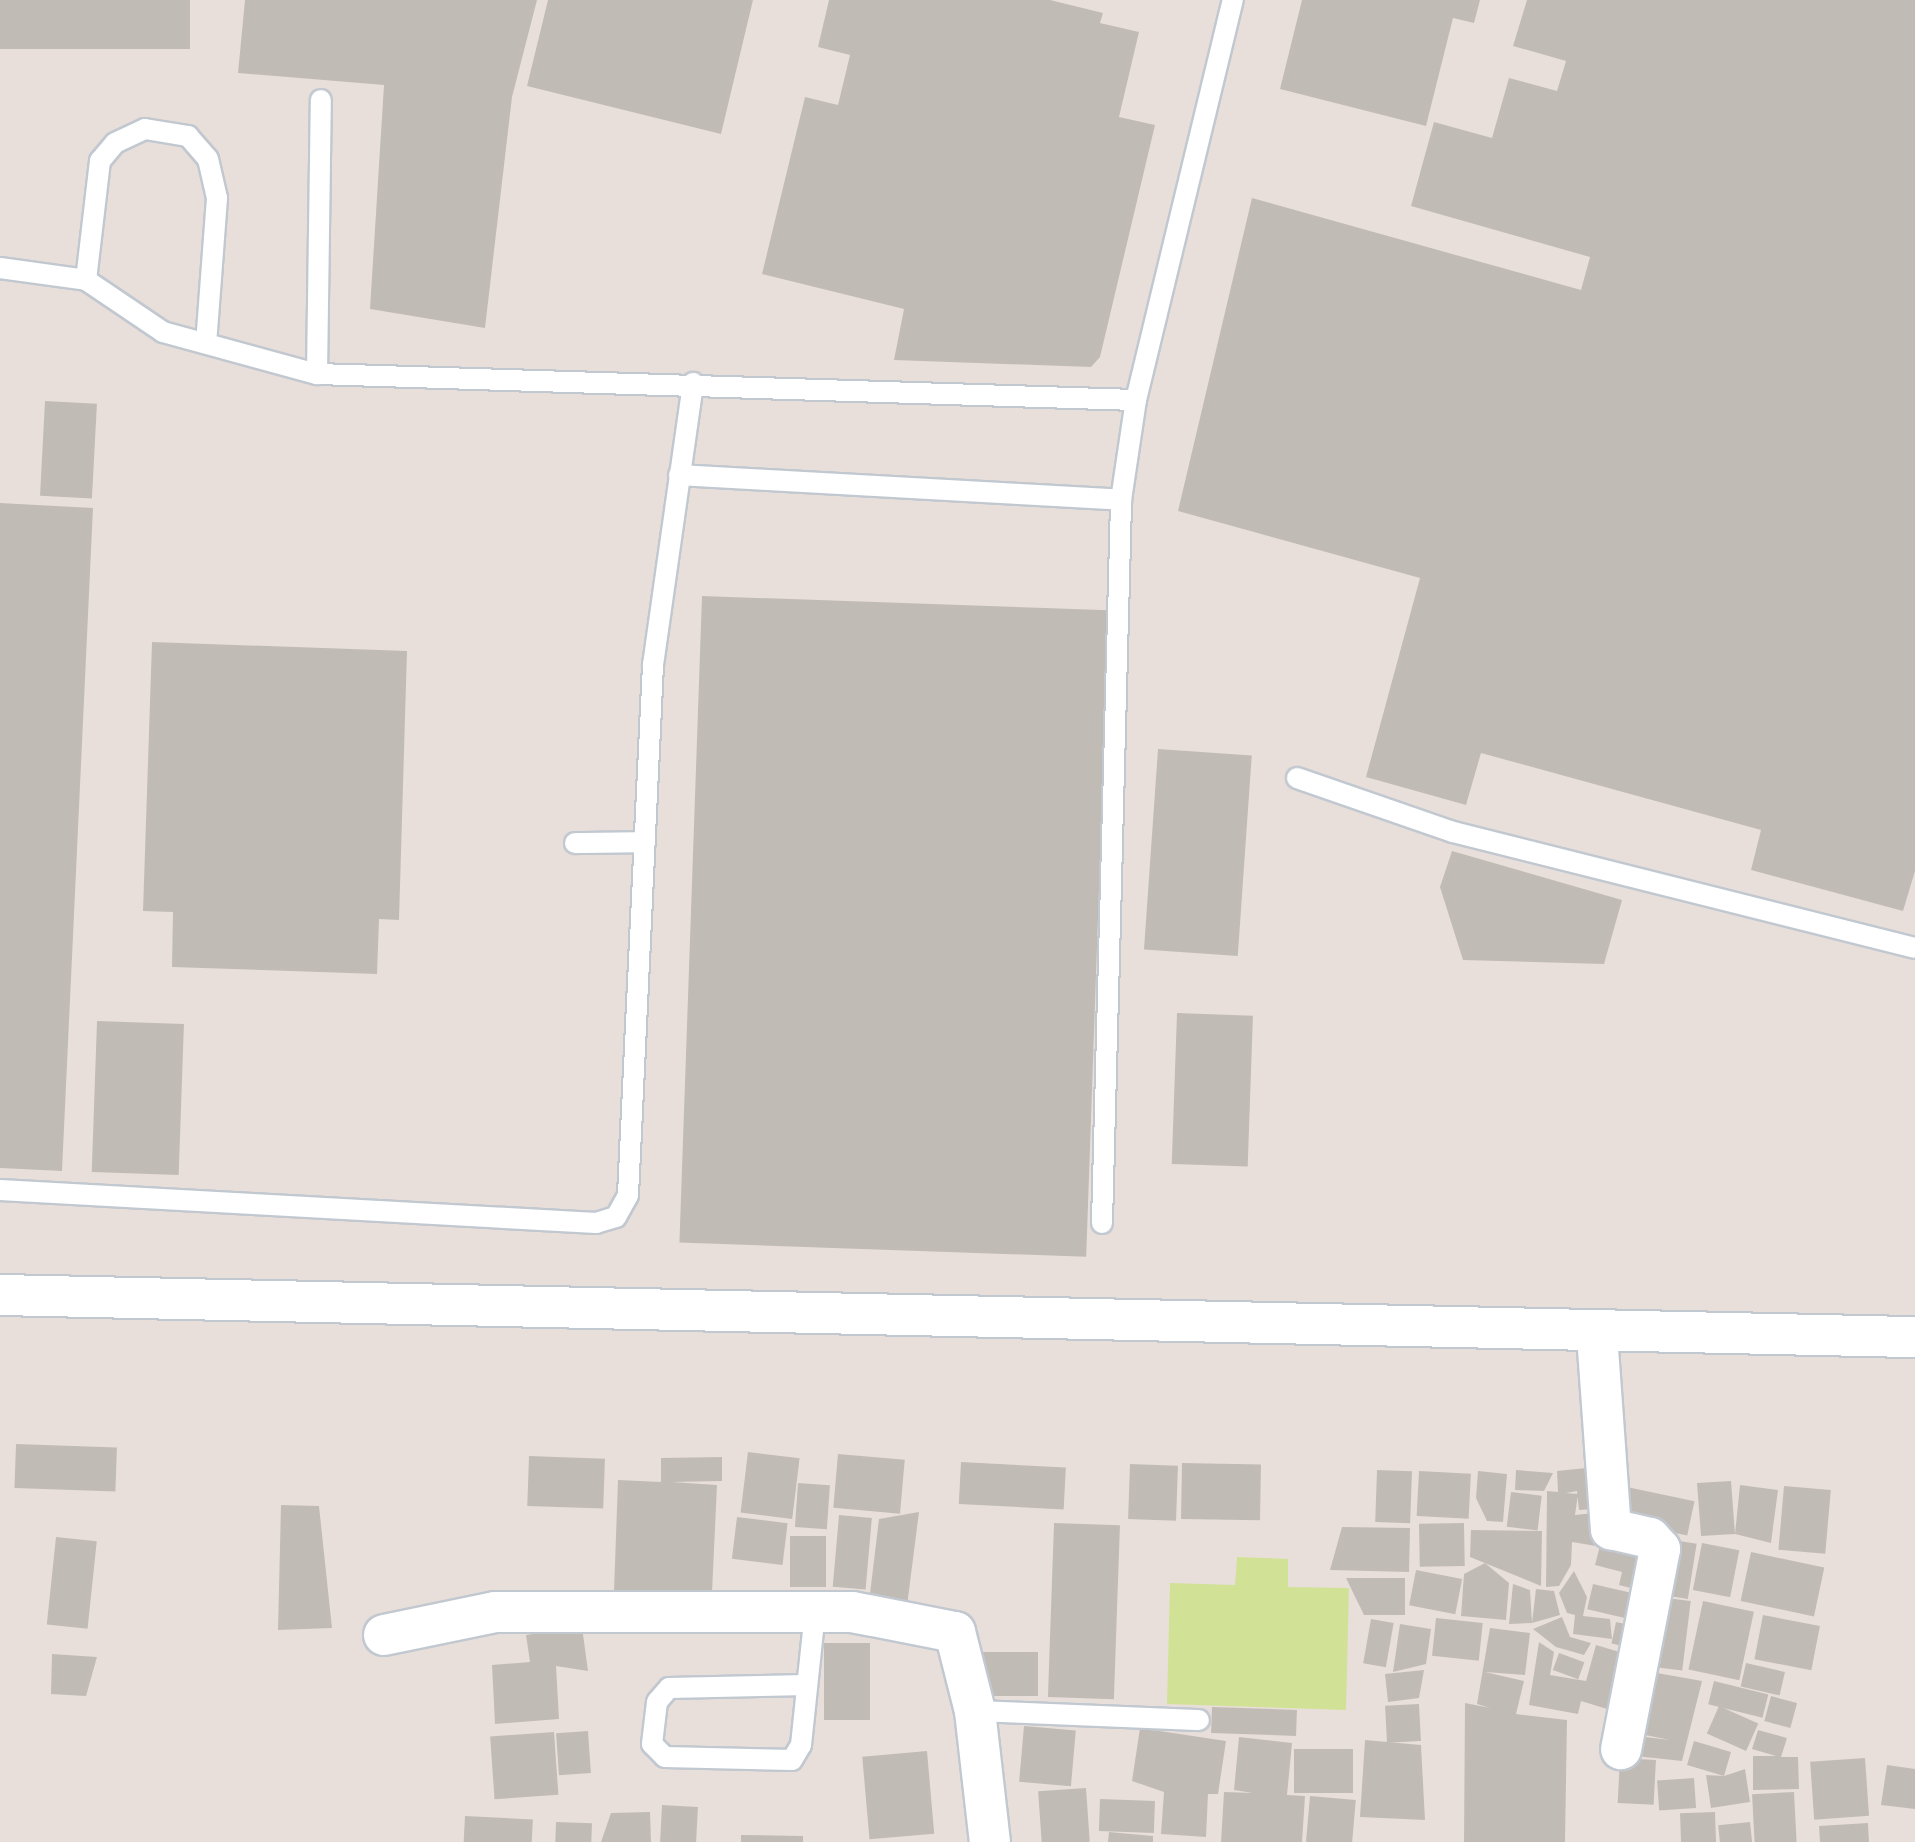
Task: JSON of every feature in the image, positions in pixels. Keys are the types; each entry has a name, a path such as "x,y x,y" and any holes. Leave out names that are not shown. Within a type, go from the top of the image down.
{"street":[{"path":"0,1296 1598,1335 1915,1337"},
{"path":"1598,1335 1611,1528 1658,1541 1660,1549 1621,1749"},
{"path":"384,1635 496,1612 815,1612 956,1632 975,1712 990,1842"}],"lane":[{"path":"1102,1223 1121,500 1136,400 1228,1"},
{"path":"317,374 321,100"},
{"path":"86,280 100,161 116,143 145,129 188,136 208,158 217,198 206,344"},
{"path":"0,268 86,280 163,332 317,374 1136,400"},
{"path":"0,1190 596,1223 616,1217 628,1196 653,666 693,383"},
{"path":"680,476 1121,500"},
{"path":"1297,778 1453,832 1915,948"},
{"path":"576,843 644,842"},
{"path":"807,1686 669,1688 657,1702 652,1744 664,1757 792,1760 802,1744 815,1612"},
{"path":"975,1712 1199,1720"}],"green space":[{"path":"1237,1557 1288,1559 1288,1587 1349,1588 1346,1710 1167,1704 1170,1583 1235,1585"}],"building":[{"path":"0,0 190,0 190,49 0,49"},
{"path":"245,0 537,0 512,97 485,328 370,309 384,85 238,73"},
{"path":"548,0 753,0 721,134 527,86"},
{"path":"829,0 1050,0 1103,13 1100,23 1139,32 1119,117 1155,125 1100,357 1091,367 894,360 904,309 762,274 805,97 838,105 850,55 818,47"},
{"path":"1302,0 1480,0 1474,23 1453,18 1426,126 1280,89"},
{"path":"1527,0 1915,0 1915,871 1903,911 1751,870 1761,830 1481,753 1466,805 1366,777 1420,578 1178,511 1252,198 1581,290 1590,257 1411,206 1434,122 1492,138 1509,78 1557,91 1566,61 1513,46"},
{"path":"45,401 97,404 92,499 40,496"},
{"path":"0,503 93,508 62,1171 0,1168"},
{"path":"702,596 1109,610 1086,1257 679,1243"},
{"path":"152,642 407,651 399,920 379,919 377,974 172,967 173,912 143,911"},
{"path":"1158,749 1252,756 1238,956 1144,950"},
{"path":"1452,851 1622,900 1604,964 1463,960 1440,887"},
{"path":"1177,1013 1253,1016 1248,1167 1172,1164"},
{"path":"97,1021 184,1024 179,1175 92,1172"},
{"path":"16,1444 117,1448 115,1491 14,1488"},
{"path":"748,1452 800,1458 792,1519 741,1513"},
{"path":"838,1454 905,1460 900,1514 833,1508"},
{"path":"529,1456 605,1459 603,1509 527,1506"},
{"path":"722,1457 722,1481 672,1482 717,1485 712,1593 614,1591 618,1480 661,1482 661,1458"},
{"path":"961,1462 1066,1467 1064,1509 959,1504"},
{"path":"1182,1463 1261,1464 1260,1520 1181,1519"},
{"path":"1130,1464 1178,1466 1176,1521 1128,1519"},
{"path":"1606,1466 1610,1508 1579,1510 1578,1497 1575,1515 1603,1512 1596,1546 1572,1542 1571,1565 1559,1586 1546,1587 1547,1491 1558,1492 1557,1471"},
{"path":"1377,1470 1412,1471 1410,1523 1375,1522"},
{"path":"1516,1470 1553,1473 1544,1491 1515,1490"},
{"path":"1419,1471 1471,1474 1469,1519 1417,1516"},
{"path":"1478,1471 1507,1474 1503,1522 1487,1521 1476,1498"},
{"path":"1731,1481 1735,1534 1701,1536 1697,1483"},
{"path":"798,1483 830,1485 827,1529 795,1527"},
{"path":"1740,1485 1778,1490 1771,1543 1735,1534"},
{"path":"1784,1486 1831,1490 1825,1554 1778,1550"},
{"path":"1627,1487 1694,1501 1687,1536 1620,1521"},
{"path":"1511,1492 1542,1496 1538,1531 1507,1527"},
{"path":"281,1505 319,1506 332,1628 278,1630"},
{"path":"919,1512 907,1606 869,1602 879,1519"},
{"path":"839,1515 872,1518 866,1590 833,1587"},
{"path":"737,1517 788,1523 783,1565 732,1559"},
{"path":"1054,1523 1120,1525 1114,1699 1048,1697"},
{"path":"1464,1523 1465,1566 1420,1567 1419,1524"},
{"path":"1342,1527 1410,1528 1409,1572 1330,1570"},
{"path":"1471,1530 1542,1531 1541,1586 1470,1557"},
{"path":"1603,1534 1646,1545 1647,1592 1619,1585 1622,1572 1595,1565"},
{"path":"790,1536 826,1536 826,1587 790,1587"},
{"path":"56,1537 97,1541 88,1629 47,1625"},
{"path":"1667,1539 1697,1544 1688,1599 1658,1594"},
{"path":"1702,1543 1739,1550 1730,1597 1693,1590"},
{"path":"1751,1552 1824,1568 1814,1617 1741,1601"},
{"path":"1485,1563 1509,1583 1506,1620 1461,1616 1464,1574"},
{"path":"1416,1570 1462,1579 1455,1614 1409,1605"},
{"path":"1574,1571 1587,1597 1583,1616 1610,1619 1612,1639 1573,1634 1575,1615 1567,1613 1559,1593"},
{"path":"1346,1578 1405,1578 1405,1615 1364,1615"},
{"path":"1513,1584 1530,1590 1532,1623 1509,1624"},
{"path":"1593,1584 1644,1596 1638,1621 1587,1609"},
{"path":"1536,1589 1554,1591 1560,1615 1532,1623"},
{"path":"1658,1597 1691,1601 1682,1670 1649,1666"},
{"path":"1703,1601 1754,1612 1739,1680 1688,1669"},
{"path":"1763,1615 1820,1626 1811,1670 1754,1659"},
{"path":"1562,1617 1570,1637 1591,1643 1584,1655 1556,1647 1533,1629"},
{"path":"1436,1618 1483,1623 1479,1661 1432,1656"},
{"path":"1371,1619 1394,1623 1386,1667 1363,1663"},
{"path":"1616,1622 1640,1627 1636,1649 1611,1644"},
{"path":"1400,1624 1431,1629 1426,1664 1393,1672"},
{"path":"582,1627 588,1671 556,1666 559,1719 495,1724 492,1665 530,1662 526,1635"},
{"path":"1490,1628 1530,1633 1525,1675 1485,1672 1524,1681 1516,1714 1567,1720 1565,1842 1464,1842 1465,1703 1490,1708 1477,1704"},
{"path":"1539,1642 1554,1652 1550,1675 1586,1681 1596,1645 1633,1656 1617,1712 1581,1701 1578,1714 1529,1705"},
{"path":"824,1643 870,1643 870,1720 824,1720"},
{"path":"976,1652 1038,1652 1038,1696 976,1696"},
{"path":"1559,1653 1584,1662 1578,1679 1553,1670"},
{"path":"52,1654 97,1657 86,1696 51,1694"},
{"path":"1746,1663 1785,1672 1780,1695 1741,1686"},
{"path":"1424,1670 1419,1698 1388,1702 1385,1674"},
{"path":"1646,1671 1702,1681 1682,1761 1626,1755 1629,1735 1670,1740 1635,1733"},
{"path":"1714,1681 1768,1695 1763,1718 1708,1704"},
{"path":"1771,1696 1797,1703 1790,1728 1764,1721"},
{"path":"1419,1704 1421,1741 1387,1743 1385,1706"},
{"path":"1719,1706 1758,1723 1746,1751 1707,1733"},
{"path":"1212,1707 1297,1710 1296,1736 1211,1733"},
{"path":"1024,1726 1076,1731 1071,1786 1019,1782"},
{"path":"1140,1728 1226,1741 1218,1794 1208,1794 1206,1837 1161,1834 1164,1792 1132,1781"},
{"path":"1758,1730 1787,1738 1781,1757 1798,1757 1799,1789 1753,1790 1753,1756 1776,1756 1752,1749"},
{"path":"588,1731 591,1773 559,1775 556,1733"},
{"path":"554,1732 558,1795 495,1799 490,1736"},
{"path":"1239,1737 1292,1743 1287,1795 1305,1796 1302,1842 1221,1842 1224,1792 1253,1793 1234,1790"},
{"path":"1365,1740 1421,1745 1425,1820 1360,1817"},
{"path":"1694,1741 1731,1752 1724,1776 1687,1765"},
{"path":"1294,1749 1353,1749 1353,1793 1294,1793"},
{"path":"927,1751 934,1834 869,1839 862,1757"},
{"path":"1620,1758 1656,1760 1654,1805 1618,1803"},
{"path":"1865,1758 1869,1816 1814,1820 1810,1762"},
{"path":"1887,1765 1915,1769 1915,1809 1881,1805"},
{"path":"1745,1769 1750,1802 1711,1808 1706,1775 1724,1776"},
{"path":"1694,1778 1696,1808 1659,1811 1657,1781"},
{"path":"1086,1788 1090,1842 1042,1842 1038,1791"},
{"path":"1794,1792 1797,1842 1755,1842 1752,1794"},
{"path":"1310,1796 1356,1800 1352,1842 1306,1842"},
{"path":"1100,1799 1155,1801 1154,1833 1099,1831"},
{"path":"662,1805 698,1807 696,1842 660,1842"},
{"path":"650,1812 651,1842 601,1842 611,1813"},
{"path":"1715,1812 1716,1842 1681,1842 1680,1813"},
{"path":"465,1816 533,1820 532,1842 464,1842"},
{"path":"556,1822 592,1823 591,1842 555,1842"},
{"path":"1750,1822 1752,1842 1720,1842 1718,1825"},
{"path":"1868,1823 1869,1842 1820,1842 1819,1826"},
{"path":"1109,1832 1153,1836 1153,1842 1108,1842"},
{"path":"741,1835 803,1836 803,1842 741,1842"}]}
